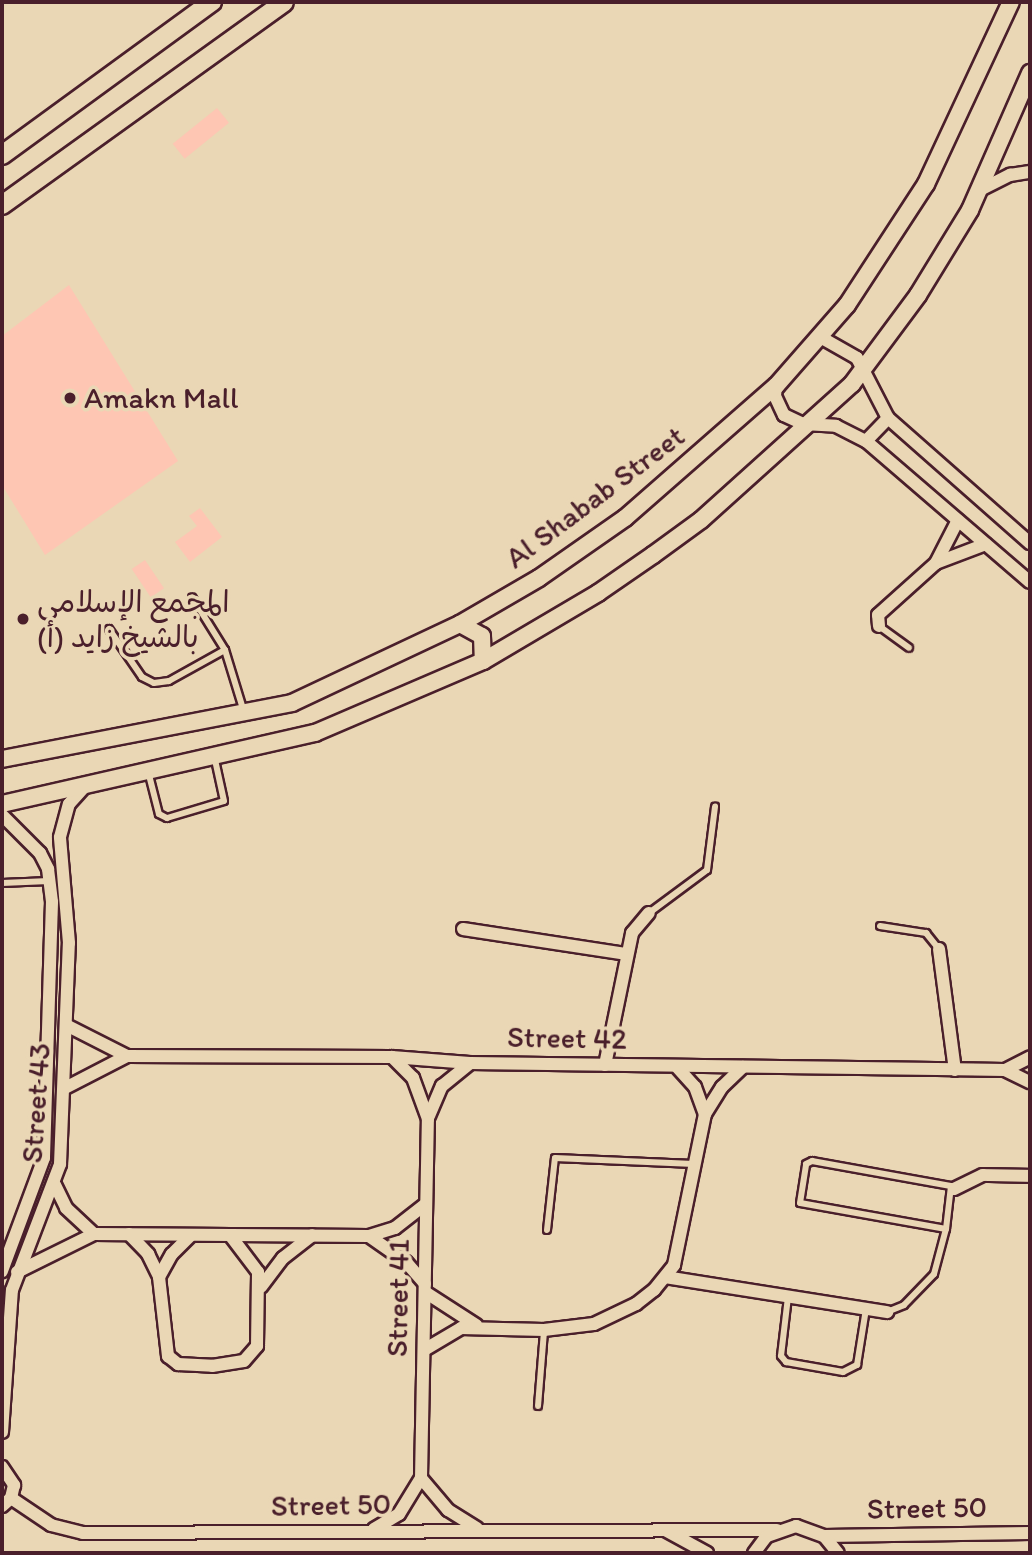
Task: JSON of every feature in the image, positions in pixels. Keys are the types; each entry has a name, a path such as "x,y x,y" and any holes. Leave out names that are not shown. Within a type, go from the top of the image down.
{"main road":[{"path":"2,155 212,2"},
{"path":"2,205 284,2"}],"street":[{"name":"Al Shabab Street","path":"2,759 292,703 460,624 539,578 625,518 776,386 822,338 926,184 1011,2"},
{"path":"2,804 92,781 315,733 483,661 598,593 653,555 701,520 803,424 838,400 925,285 980,190 1025,102 1030,73"},
{"path":"980,190 1010,175 1030,172"},
{"path":"822,338 848,351 863,366 888,418 1030,543"},
{"path":"776,386 778,406 793,421 836,426 866,441 1030,582"},
{"path":"866,441 888,418"},
{"path":"936,564 958,520"},
{"path":"880,625 881,611 936,564 986,544"},
{"path":"460,624 482,636 483,661"},
{"name":"Street 43","path":"2,1432 7,1289 55,1185 65,1088 69,943 60,837 69,804 92,781"},
{"name":"Street 43","path":"2,815 30,838 51,881 44,1158 2,1271"},
{"path":"605,1065 632,933 649,913"},
{"path":"463,929 627,954"},
{"path":"939,949 955,1070"},
{"name":"Street 42","path":"68,1026 127,1056 392,1057 470,1063 1005,1070 1030,1082"},
{"name":"Street 42","path":"65,1088 127,1056"},
{"name":"Street 41","path":"392,1057 413,1078 428,1119 421,1478"},
{"name":"Street 42","path":"1005,1070 1030,1057"},
{"name":"Street 41","path":"428,1119 442,1086 470,1063"},
{"path":"676,1066 695,1087 705,1114"},
{"path":"424,1350 447,1332 476,1325 544,1330 594,1324 636,1304 674,1265 705,1114 722,1087 743,1067"},
{"path":"954,1188 983,1175 1030,1176"},
{"path":"55,1185 66,1208 94,1234"},
{"path":"17,1272 94,1234 369,1236 395,1228 426,1204"},
{"path":"129,1234 148,1254 159,1278 166,1350 178,1364 235,1365 252,1355 257,1346 261,1287 252,1258 230,1235"},
{"path":"159,1278 172,1254 191,1234"},
{"path":"261,1287 283,1258 312,1236"},
{"path":"369,1236 400,1257 425,1288 476,1325"},
{"path":"665,1277 887,1312"},
{"path":"2,1467 13,1479 6,1502"},
{"path":"364,1531 382,1527 398,1514 421,1478 448,1510 484,1530"},
{"name":"Street 50","path":"6,1502 51,1525 83,1533 662,1528 777,1530 806,1527 824,1536 1030,1533"},
{"path":"662,1528 707,1553"},
{"path":"754,1553 777,1530"},
{"path":"824,1536 838,1553"}],"lane":[{"path":"192,597 225,650 244,712"},
{"path":"880,625 909,648"},
{"path":"108,629 142,677 154,683 169,681 225,650"},
{"path":"148,769 159,814 167,817 223,801 214,755"},
{"path":"649,913 707,870 715,807"},
{"path":"2,883 51,881"},
{"path":"880,926 926,933 939,949"},
{"path":"547,1230 555,1158 696,1164"},
{"path":"887,1312 904,1305 934,1274 946,1229 954,1188 812,1161 806,1164 801,1187 803,1204 946,1229"},
{"path":"788,1297 780,1356 786,1362 843,1372 857,1366 866,1309"},
{"path":"538,1406 544,1330"}],"building":[{"path":"217,108 229,123 185,159 173,144"},
{"name":"Amakn Mall","path":"69,285 178,461 45,555 2,485 2,336"},
{"path":"200,508 222,537 190,562 175,542 197,526 189,516"},
{"path":"145,560 164,588 151,597 132,569"}],"place":[{"name":"Amakn Mall","path":"70,398"},
{"name":"المجمع الإسلامي (أ) بالشيخ زايد","path":"23,619"}]}
